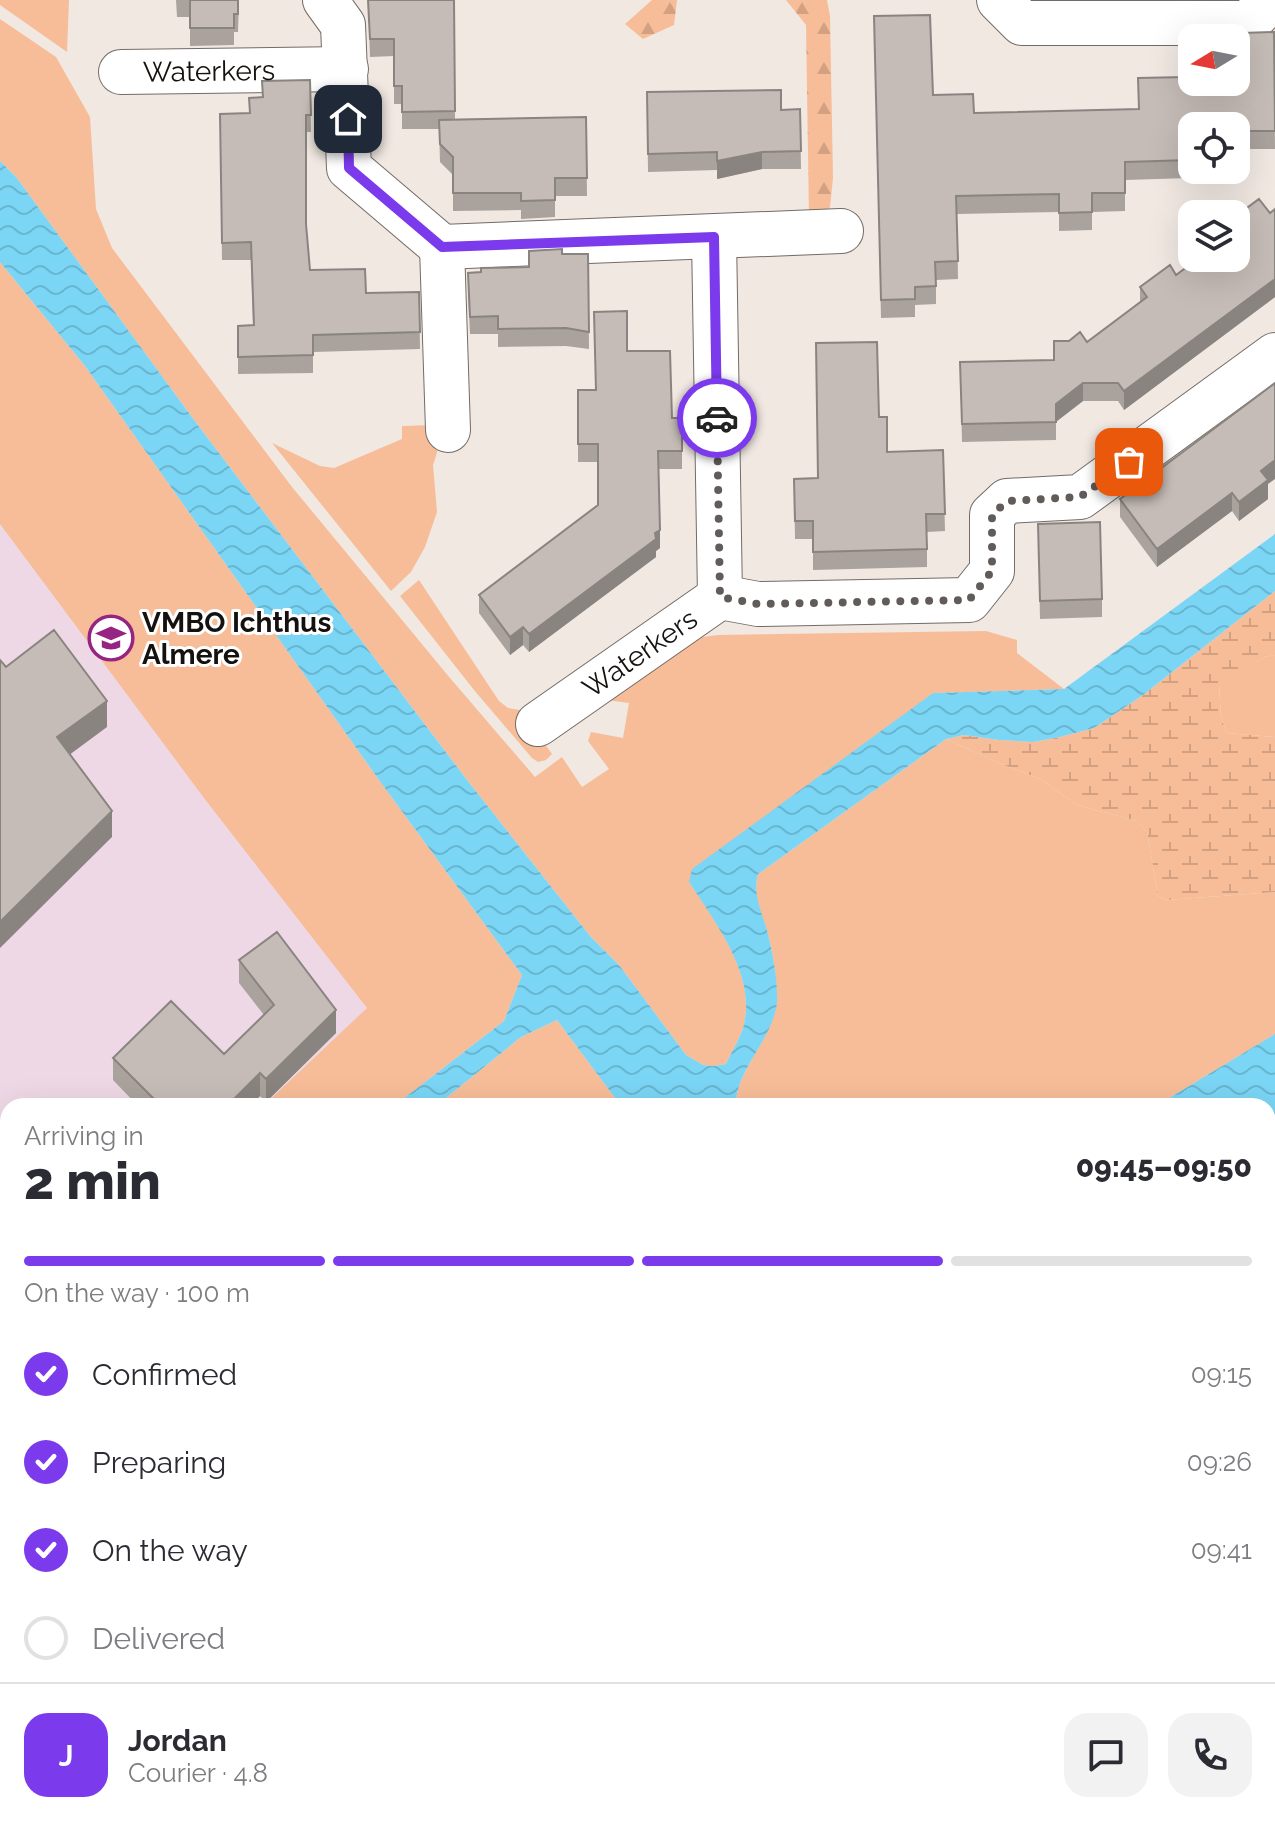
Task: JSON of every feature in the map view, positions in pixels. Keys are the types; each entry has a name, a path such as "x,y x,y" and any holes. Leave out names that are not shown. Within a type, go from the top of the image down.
{"street":[{"path":"325,0 343,25 349,168 442,247 841,231"},
{"path":"999,0 1022,23 1248,23 1271,0"},
{"name":"Waterkers","path":"121,72 346,69"},
{"name":"Waterkers","path":"538,724 720,597 714,237"},
{"path":"442,247 448,430"},
{"path":"720,597 758,604 969,600 992,571 992,515 1007,501 1080,497 1275,355"}],"shaded area":[{"name":"VMBO Ichthus Almere","path":"0,344 443,931 368,1098 0,1098"}],"green space":[{"path":"0,0 69,0 67,52 0,5"},
{"path":"652,0 677,0 674,25 643,39 625,24"},
{"path":"786,0 827,0 830,16 833,178 830,207 823,216 809,217 806,25"},
{"path":"0,19 56,57 90,117 96,209 112,248 292,487 535,777 562,757 582,787 609,769 588,741 591,732 623,738 629,703 598,699 696,638 718,635 986,631 1017,640 1017,653 1064,689 933,693 689,882 731,949 744,987 744,1024 726,1064 703,1065 686,1055 619,965 590,936 467,780 197,424 16,177 0,161"},
{"path":"0,262 85,366 379,780 522,975 504,1021 404,1098 271,1098 367,1008 204,798 0,524"},
{"path":"434,425 443,434 433,465 437,512 425,547 411,572 391,591 272,443 320,466 334,468 402,439 402,426"},
{"path":"419,580 499,701 508,708 520,710 552,754 546,760 538,762 532,758 400,596"},
{"path":"1275,591 1275,655 1264,657 1219,686 1221,718 1227,733 1275,737 1275,892 1166,900 1158,896 1147,832 1137,821 1077,805 1040,779 946,739 964,735 1033,742 1094,728 1143,695"},
{"path":"1275,655 1275,737 1227,733 1221,718 1219,685 1264,657"},
{"path":"946,739 1040,779 1077,805 1137,821 1147,832 1158,896 1166,900 1275,892 1275,1034 1169,1098 737,1098 741,1080 768,1029 776,1002 773,959 757,897 758,874"},
{"path":"557,1020 615,1098 446,1098 521,1037"}],"water":[{"path":"0,161 16,177 197,424 467,780 590,936 619,965 686,1055 703,1065 726,1064 743,1029 746,1005 744,986 730,949 689,882 692,869 933,693 1064,689 1275,534 1275,591 1143,695 1094,728 1033,742 964,735 946,739 758,874 757,897 773,959 777,1002 769,1029 747,1067 737,1098 615,1098 557,1020 521,1037 446,1098 404,1098 504,1021 522,975 379,780 85,366 0,262"},
{"path":"1275,1034 1275,1098 1169,1098"}],"building":[{"path":"190,0 238,0 234,28 190,28"},
{"path":"368,0 454,0 455,111 402,112 402,86 394,86 394,39 370,39"},
{"path":"930,15 933,95 973,94 974,113 1139,109 1138,78 1178,77 1178,96 1250,96 1250,33 1274,32 1275,131 1250,131 1250,112 1178,112 1178,160 1125,162 1125,193 1092,193 1092,212 1059,213 1059,194 956,196 958,261 935,262 936,286 915,287 915,299 881,300 874,16"},
{"path":"310,80 311,115 306,115 306,224 310,270 365,269 366,293 419,292 420,332 313,335 313,355 238,357 238,326 254,325 251,242 222,243 220,114 250,113 249,98 263,97 262,81"},
{"path":"781,90 781,110 800,109 801,151 762,152 717,161 717,152 648,154 647,92"},
{"path":"586,117 587,178 555,178 555,200 521,201 521,193 453,193 453,157 440,144 439,120"},
{"path":"1259,199 1270,213 1275,209 1275,279 1124,391 1118,383 1083,383 1056,404 1056,422 962,424 960,362 1054,360 1054,341 1069,341 1080,332 1087,342 1147,297 1140,287 1170,265 1176,275 1180,272 1250,272 1250,206"},
{"path":"562,249 562,254 588,254 589,332 566,328 498,329 498,316 470,317 468,273 481,272 481,268 529,267 529,251"},
{"path":"627,311 627,351 670,351 672,418 682,418 682,451 658,451 660,530 655,533 656,539 529,634 523,627 510,637 479,595 598,505 598,444 578,444 578,390 596,390 594,312"},
{"path":"877,342 879,417 887,417 887,452 943,450 945,514 926,514 927,549 813,552 813,521 795,521 794,479 818,478 816,343"},
{"path":"1275,383 1275,460 1261,471 1268,480 1239,502 1232,493 1157,549 1120,499"},
{"path":"1100,522 1102,599 1040,601 1038,524"},
{"path":"54,630 107,701 57,737 112,811 0,922 0,660 6,667"},
{"path":"277,932 336,1010 266,1079 260,1073 235,1098 153,1098 113,1058 171,1001 224,1054 274,1005 239,960"}],"way so far":[{"path":"717,418 720,597 758,604 969,600 992,571 992,515 1007,501 1080,497 1129,462"}],"place":[{"name":"VMBO Ichthus Almere","path":"111,638"}],"route":[{"path":"348,119 349,168 442,247 714,237 717,418"}]}
